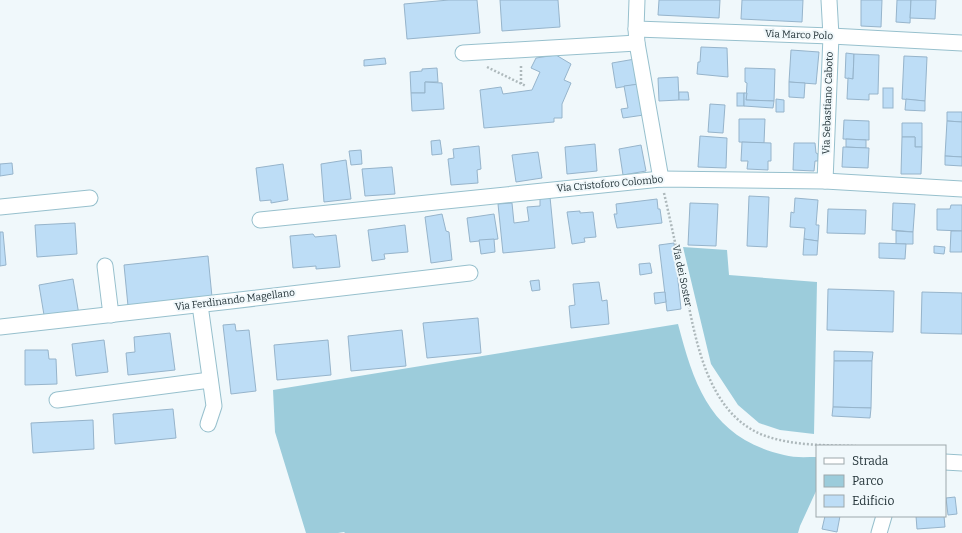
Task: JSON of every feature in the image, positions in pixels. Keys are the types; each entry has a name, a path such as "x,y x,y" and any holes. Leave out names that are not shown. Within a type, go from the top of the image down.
{"street":[{"path":"637,0 636,36 661,179"},
{"name":"Via Sebastiano Caboto","path":"825,181 831,36 829,0"},
{"name":"Via Marco Polo","path":"463,53 521,50 636,36 831,36 962,43"},
{"name":"Via Cristoforo Colombo","path":"260,220 661,179 825,181 962,189"},
{"path":"0,207 90,198"},
{"path":"105,266 111,314"},
{"name":"Via Ferdinando Magellano","path":"0,327 470,273"},
{"path":"200,305 214,406 208,424"},
{"path":"57,400 210,380"},
{"path":"946,462 962,462"},
{"path":"879,533 884,517"}],"path":[{"path":"521,50 521,84"},
{"path":"482,52 483,65 526,86"},
{"name":"Via dei Soster","path":"661,179 699,352 711,383 726,406 744,425 761,434 776,440 834,445"}],"green space":[{"path":"683,247 727,250 729,275 817,282 814,434 780,430 759,423 738,405 711,364"},
{"path":"678,324 684,348 692,370 700,390 710,408 723,423 739,436 759,447 788,456 816,457 816,491 798,533 306,533 275,432 273,390"}],"building":[{"path":"449,0 477,0 480,33 407,39 404,4"},
{"path":"500,0 558,0 560,27 502,31"},
{"path":"659,0 720,0 719,18 658,15"},
{"path":"742,0 803,0 802,22 741,19"},
{"path":"861,0 882,0 881,27 861,26"},
{"path":"897,0 911,0 910,23 896,22"},
{"path":"911,0 936,0 935,19 910,18"},
{"path":"701,47 727,48 728,77 697,74 698,62 700,62"},
{"path":"791,50 819,52 816,84 789,82"},
{"path":"846,53 854,54 853,79 845,78"},
{"path":"854,54 879,55 878,94 869,94 869,100 847,99 848,78 853,79"},
{"path":"556,55 571,64 564,80 571,83 562,104 562,118 554,118 554,122 484,128 480,90 501,87 503,94 532,90 540,72 531,68 536,58"},
{"path":"904,56 927,57 925,101 902,99"},
{"path":"385,58 386,64 364,66 364,60"},
{"path":"635,59 639,84 616,88 612,63"},
{"path":"437,68 438,82 425,82 425,93 411,93 410,72 422,71 422,69"},
{"path":"745,68 775,69 774,101 746,100 747,83 745,82"},
{"path":"678,77 679,100 659,101 658,78"},
{"path":"425,82 442,83 444,109 412,111 411,93 425,93"},
{"path":"789,82 805,83 804,98 789,97"},
{"path":"639,84 644,115 623,118 621,109 628,108 624,86"},
{"path":"883,88 893,88 893,108 883,108"},
{"path":"679,92 688,92 689,100 679,100"},
{"path":"737,93 744,93 744,106 737,106"},
{"path":"744,93 747,93 746,100 774,101 773,108 744,106"},
{"path":"776,99 784,100 784,112 776,112"},
{"path":"906,99 925,101 925,111 905,110"},
{"path":"710,104 725,105 723,133 708,132"},
{"path":"947,112 962,112 962,122 947,121"},
{"path":"739,119 765,119 764,143 739,142"},
{"path":"844,120 869,121 869,140 843,139"},
{"path":"947,121 962,122 962,157 945,156"},
{"path":"902,123 922,123 922,147 915,147 915,137 902,137"},
{"path":"700,136 727,138 726,168 698,167"},
{"path":"902,137 915,137 915,147 922,147 921,174 901,174"},
{"path":"846,139 866,140 866,148 846,147"},
{"path":"440,140 442,154 432,155 431,141"},
{"path":"742,142 771,143 771,161 768,161 768,170 747,169 748,161 741,161"},
{"path":"794,143 815,143 818,161 815,161 814,171 793,170"},
{"path":"595,144 597,171 567,174 565,147"},
{"path":"641,145 646,171 623,175 619,149"},
{"path":"479,146 481,169 477,170 478,183 451,185 448,159 454,158 453,149"},
{"path":"843,147 869,148 868,168 842,167"},
{"path":"361,150 362,164 351,165 349,151"},
{"path":"538,152 542,178 516,182 512,155"},
{"path":"945,156 962,157 962,166 945,165"},
{"path":"346,160 351,199 324,202 321,164"},
{"path":"12,163 13,174 0,176 0,164"},
{"path":"283,164 288,200 271,203 271,200 260,201 256,168"},
{"path":"392,167 395,194 365,196 362,169"},
{"path":"749,196 769,197 767,247 747,246"},
{"path":"550,197 555,248 503,253 498,204 512,203 514,223 529,221 527,207 540,206 540,198"},
{"path":"795,198 818,200 816,225 819,225 818,241 804,239 805,228 790,227 791,212 794,213"},
{"path":"657,199 662,223 617,228 614,214 617,214 616,204"},
{"path":"690,203 718,204 716,246 688,245"},
{"path":"893,203 915,204 913,232 892,230"},
{"path":"951,205 962,205 962,231 937,230 937,209 950,209"},
{"path":"828,209 866,210 865,234 827,233"},
{"path":"580,211 580,213 593,212 596,237 584,238 585,242 572,244 567,212"},
{"path":"442,214 446,231 449,232 452,260 431,263 425,217"},
{"path":"494,214 498,239 470,242 467,218"},
{"path":"75,223 77,254 37,257 35,225"},
{"path":"405,225 408,252 384,254 385,259 372,261 368,230"},
{"path":"896,231 913,232 913,244 896,244"},
{"path":"951,231 962,231 962,252 950,252"},
{"path":"0,232 3,232 6,265 0,266"},
{"path":"313,234 315,237 336,235 340,267 316,269 316,266 293,268 290,236"},
{"path":"494,239 495,252 481,254 479,240"},
{"path":"804,239 818,241 817,255 803,255"},
{"path":"674,243 681,309 667,311 659,245"},
{"path":"879,243 906,244 905,259 879,258"},
{"path":"934,246 945,247 944,254 934,253"},
{"path":"208,256 212,297 128,306 124,265"},
{"path":"650,263 652,273 640,275 639,264"},
{"path":"73,279 79,315 45,321 39,285"},
{"path":"539,280 540,290 532,291 530,281"},
{"path":"599,282 602,301 607,300 609,324 571,328 569,306 575,305 573,284"},
{"path":"828,289 894,291 893,332 827,330"},
{"path":"665,292 666,302 655,304 654,293"},
{"path":"922,292 962,293 962,334 921,333"},
{"path":"478,318 481,353 427,358 423,323"},
{"path":"235,324 236,331 249,330 256,391 231,394 223,325"},
{"path":"402,330 406,366 351,371 348,336"},
{"path":"170,333 175,370 128,375 126,353 135,352 134,337"},
{"path":"104,340 108,372 76,376 72,344"},
{"path":"328,340 331,375 277,380 274,345"},
{"path":"25,350 48,350 49,359 56,359 57,384 25,385"},
{"path":"834,351 873,352 872,361 834,361"},
{"path":"834,361 872,361 871,408 833,407"},
{"path":"833,407 871,408 870,418 832,416"},
{"path":"173,409 176,438 115,444 113,414"},
{"path":"93,420 94,449 33,453 31,423"},
{"path":"955,497 957,514 948,515 946,498"},
{"path":"825,517 840,517 837,532 822,529"},
{"path":"916,517 944,517 945,527 917,529"}]}
